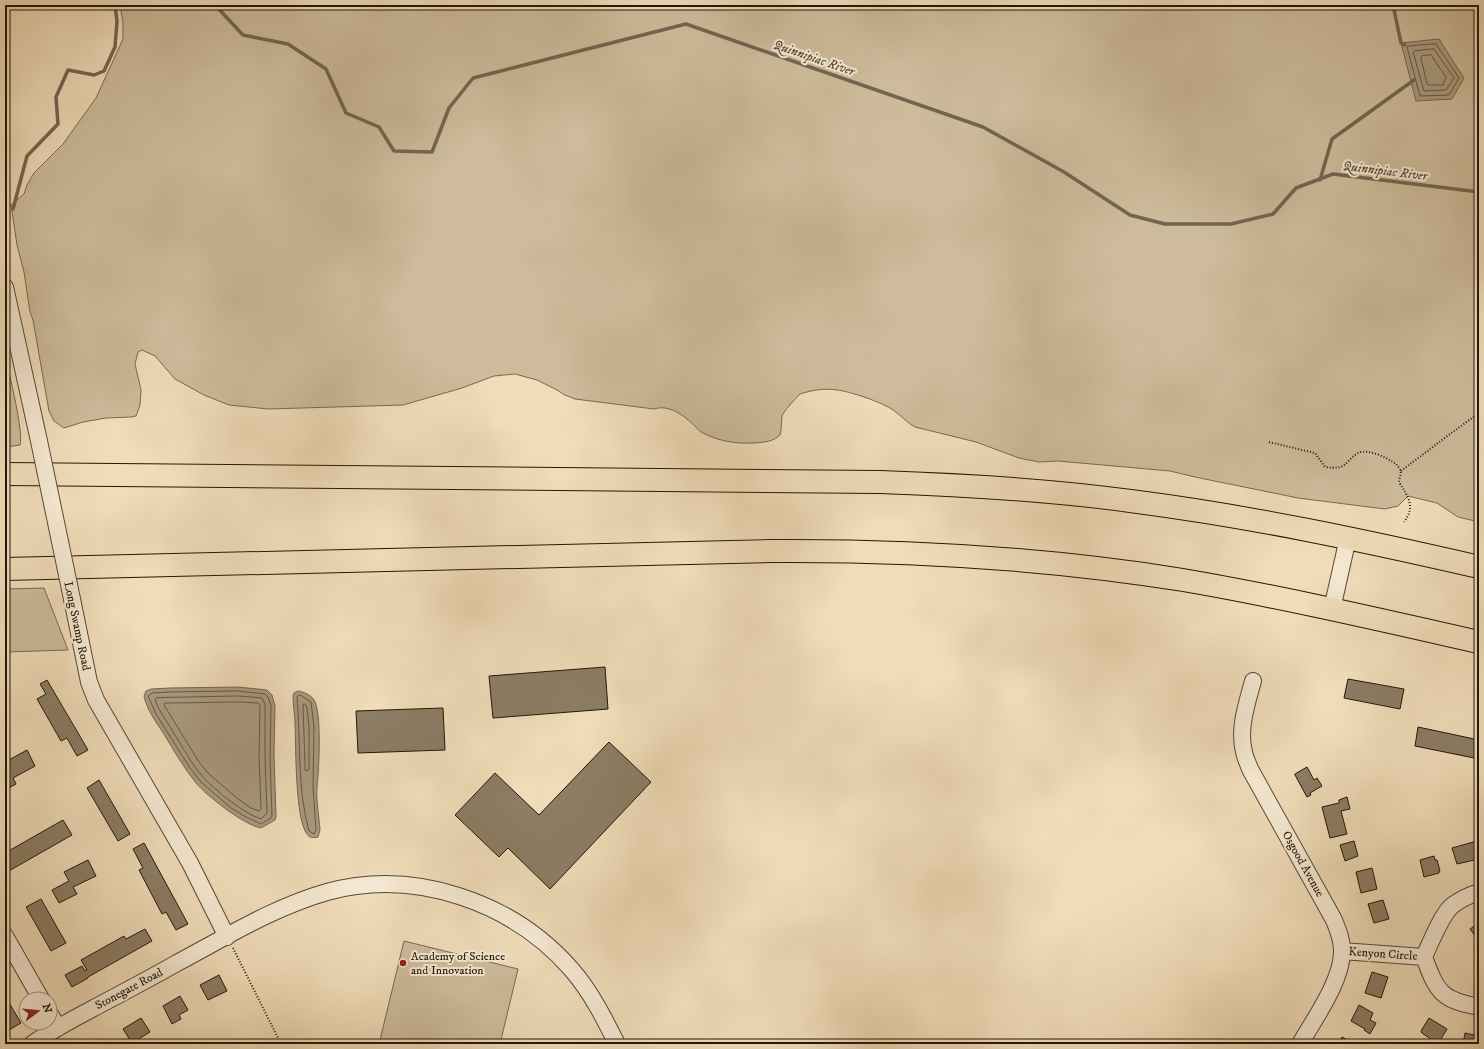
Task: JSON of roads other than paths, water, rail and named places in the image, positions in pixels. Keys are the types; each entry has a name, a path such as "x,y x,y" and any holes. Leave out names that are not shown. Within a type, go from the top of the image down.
{"highway":[{"path":"5,474 933,484 1040,491 1131,501 1244,518 1348,538 1479,567"},
{"path":"5,569 762,552 887,552 995,558 1114,571 1216,586 1332,609 1479,642"}],"street":[{"name":"Long Swamp Road","path":"5,287 89,682 96,700 190,863 227,937"},
{"path":"1332,609 1348,538"},
{"name":"Osgood Avenue","path":"1253,681 1242,733 1244,751 1250,769 1334,920 1340,935 1342,951 1339,969 1333,986 1300,1044"},
{"name":"Stonegate Road","path":"58,1019 227,937 291,904 340,889 359,886 389,885 422,887 451,893 475,901 521,924 549,946 572,970 594,1000 617,1044"},
{"name":"Kenyon Circle","path":"1479,892 1469,895 1452,906 1437,928 1424,957 1432,978 1441,993 1458,1003 1479,1008"},
{"path":"5,936 36,991"},
{"name":"Kenyon Circle","path":"1342,951 1424,957"},
{"name":"Stonegate Road","path":"32,1044 44,1031"}],"water":[{"path":"1439,39 1464,78 1452,99 1416,101 1401,43"},
{"path":"238,687 267,690 272,695 275,706 274,755 276,817 275,820 261,828 245,822 201,789 183,765 152,716 144,696 146,691 151,689"},
{"path":"298,691 303,692 313,698 317,706 319,755 317,803 320,830 318,837 315,838 308,835 303,826 298,798 293,696 294,693"}],"waterway":[{"name":"Quinnipiac River","path":"13,209 27,156 58,124 56,97 68,70 94,75 104,71 115,47 117,21 115,5"},
{"name":"Quinnipiac River","path":"215,5 243,35 288,44 326,69 346,113 379,127 394,151 432,152 449,108 473,78 686,24 983,127 1064,172 1130,215 1165,224 1231,224 1273,214 1296,188 1333,174 1479,192"},
{"path":"1393,5 1401,43 1405,45"},
{"path":"1320,180 1332,139 1414,80"}],"place":[{"name":"Academy of Science and Innovation","path":"403,963"}]}
